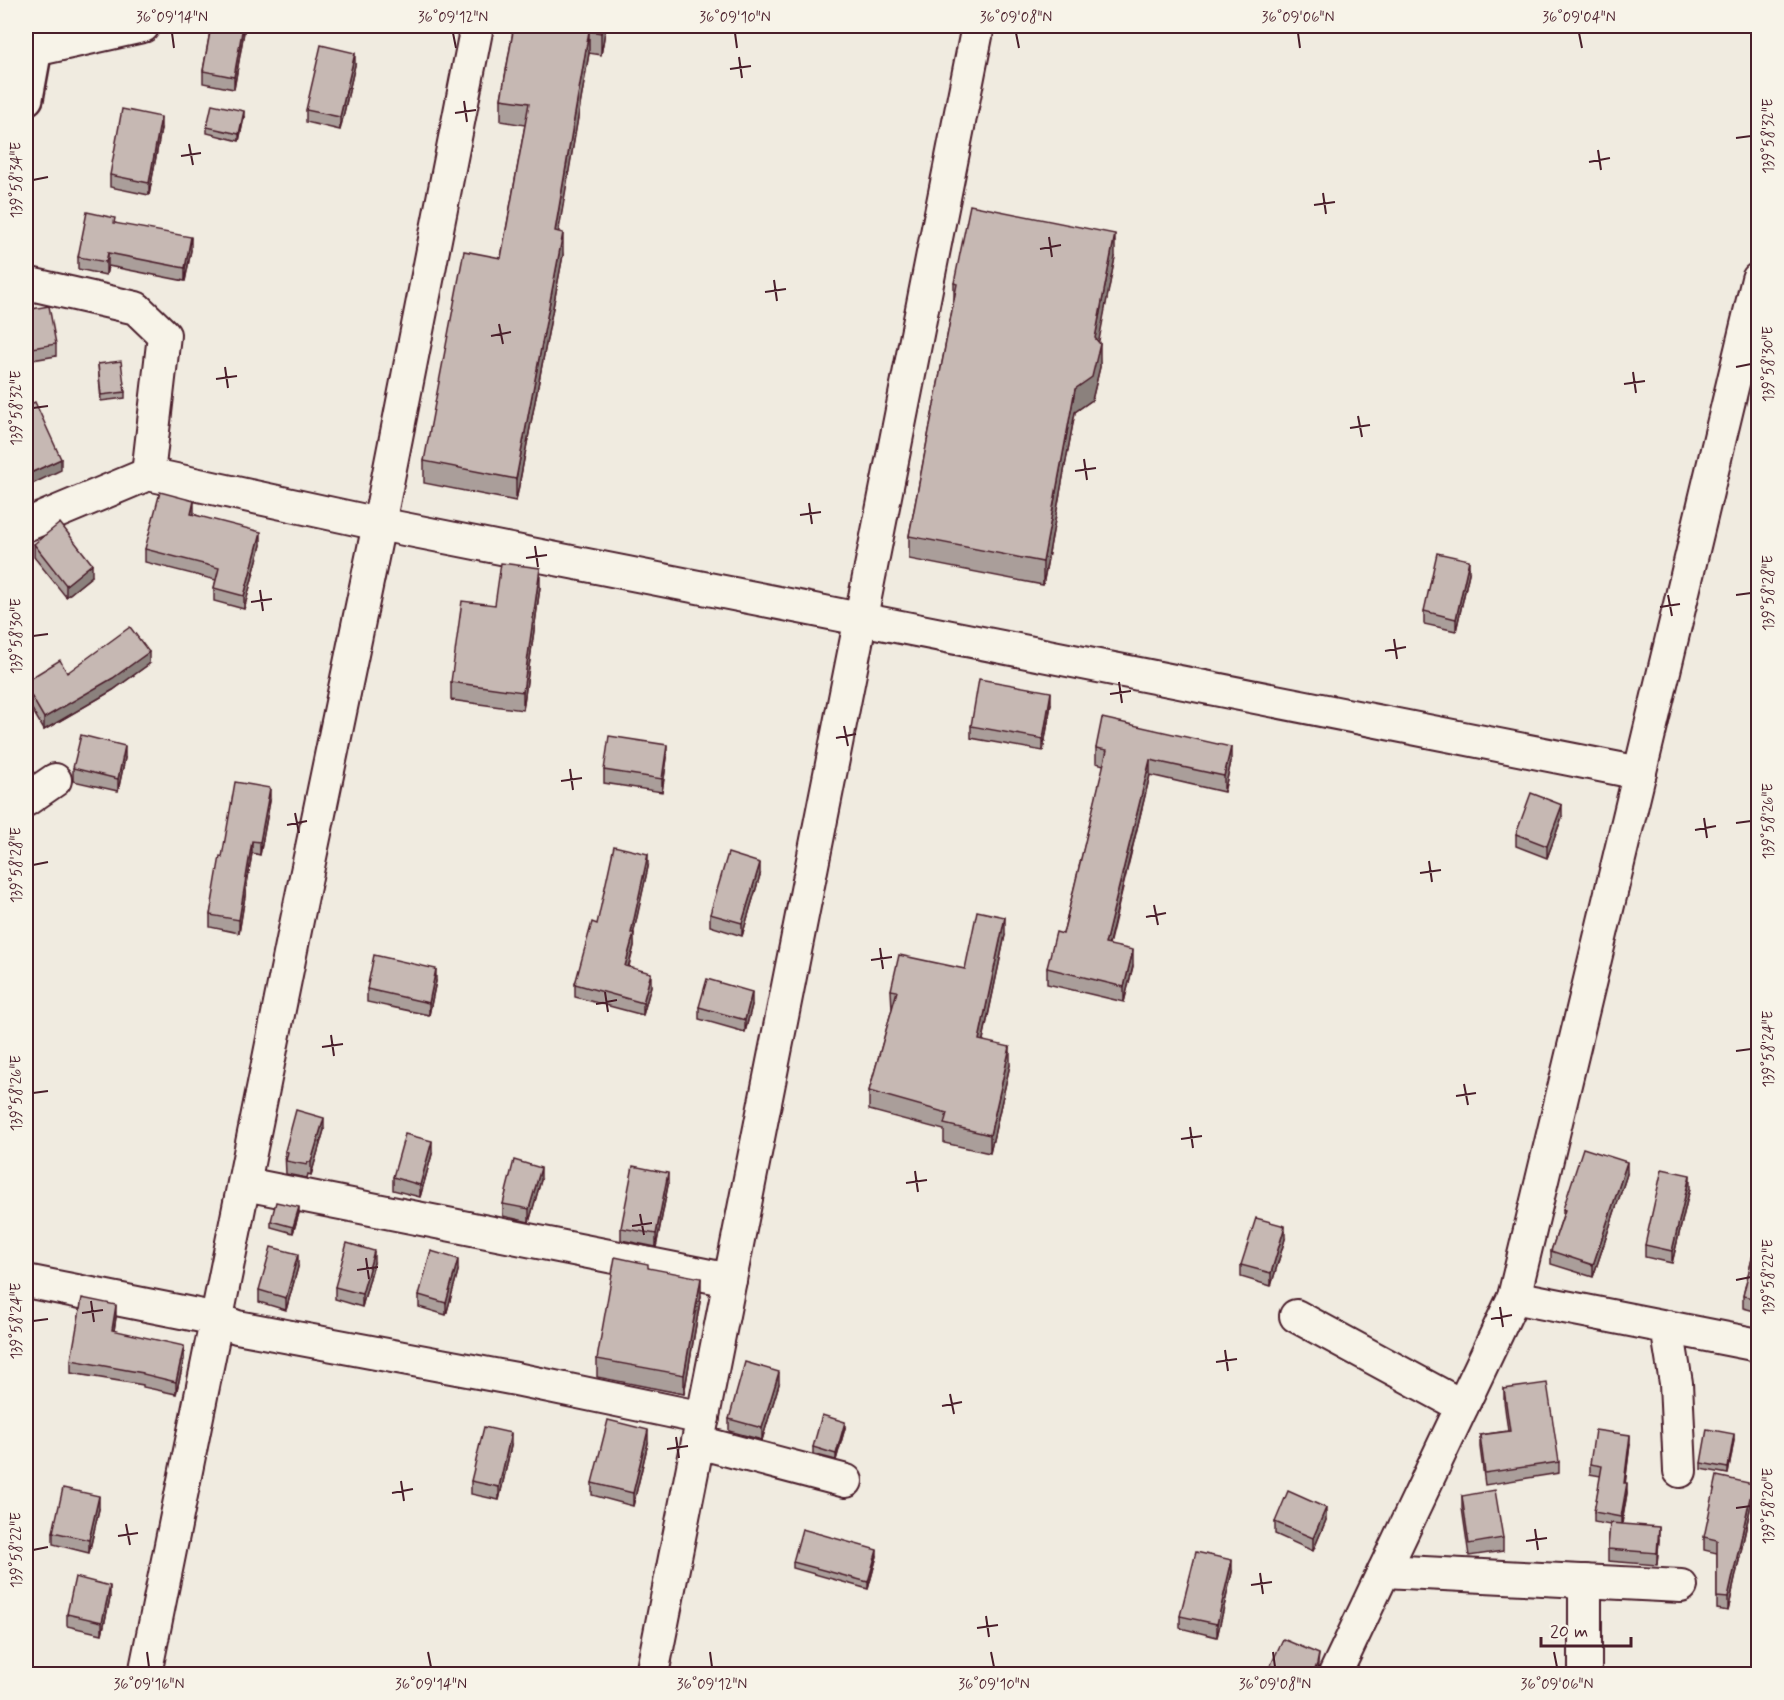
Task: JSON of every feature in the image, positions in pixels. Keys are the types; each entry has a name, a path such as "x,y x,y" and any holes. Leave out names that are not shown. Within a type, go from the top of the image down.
{"main road":[{"path":"26,98 37,38"}],"street":[{"path":"37,38 143,26"},
{"path":"145,1674 379,524 477,26"},
{"path":"652,1674 978,26"},
{"path":"1335,1674 1515,1297 1758,279"},
{"path":"26,283 136,308 164,335 148,474"},
{"path":"26,525 148,474 379,524 1640,773"},
{"path":"26,800 55,780"},
{"path":"245,1184 730,1280"},
{"path":"26,1281 217,1319 237,1326 516,1379 701,1430 846,1481"},
{"path":"1515,1297 1758,1345"},
{"path":"1296,1316 1462,1406"},
{"path":"1667,1327 1676,1383 1680,1471"},
{"path":"1384,1571 1681,1586"},
{"path":"1585,1581 1585,1674"}],"building":[{"path":"211,26 243,26 234,77 203,71"},
{"path":"514,26 602,26 601,33 589,31 555,231 563,233 516,479 424,461 464,251 501,258 529,103 501,99"},
{"path":"321,45 355,53 340,117 306,110"},
{"path":"212,104 244,111 239,134 207,127"},
{"path":"122,109 161,117 149,183 110,175"},
{"path":"970,205 1115,234 1095,338 1100,344 1092,377 1075,389 1043,562 909,536"},
{"path":"87,212 115,218 114,223 191,237 185,268 108,253 106,262 78,257"},
{"path":"49,306 56,344 26,349 26,310"},
{"path":"121,361 125,392 101,395 98,364"},
{"path":"35,402 61,459 26,475 26,406"},
{"path":"160,492 194,501 191,514 261,532 244,596 214,588 219,568 145,549"},
{"path":"60,523 92,564 66,585 34,544"},
{"path":"1437,553 1469,560 1456,619 1424,611"},
{"path":"501,563 540,568 523,692 451,682 462,601 495,605"},
{"path":"130,627 149,652 113,678 44,718 26,687 26,681 60,660 67,673"},
{"path":"979,679 1051,692 1043,739 971,726"},
{"path":"1102,718 1231,747 1224,776 1150,760 1105,944 1133,950 1124,987 1047,968 1056,932 1063,934 1107,750 1096,748"},
{"path":"81,735 125,746 118,779 73,768"},
{"path":"609,736 667,745 662,779 604,770"},
{"path":"235,782 270,788 260,842 252,841 239,920 210,915"},
{"path":"1531,793 1562,805 1547,846 1516,834"},
{"path":"614,846 648,854 631,933 634,933 625,966 651,973 643,1003 575,984 592,922 597,924"},
{"path":"728,853 760,863 742,923 710,914"},
{"path":"977,911 1005,917 979,1040 1010,1047 990,1135 944,1124 947,1113 869,1091 897,991 891,990 899,955 965,969"},
{"path":"374,955 436,969 429,1003 367,989"},
{"path":"707,979 752,992 745,1020 699,1007"},
{"path":"296,1110 324,1118 311,1162 307,1165 286,1161 288,1152 285,1151"},
{"path":"405,1134 432,1141 420,1185 393,1177"},
{"path":"1583,1148 1627,1162 1593,1265 1551,1251"},
{"path":"514,1160 541,1168 529,1209 503,1204"},
{"path":"633,1166 668,1173 656,1234 621,1228"},
{"path":"1662,1169 1690,1175 1672,1251 1645,1245"},
{"path":"276,1202 299,1207 293,1227 271,1221"},
{"path":"1256,1218 1285,1226 1271,1273 1241,1265"},
{"path":"1758,1234 1758,1299 1743,1296"},
{"path":"347,1243 374,1251 362,1294 335,1287"},
{"path":"271,1247 298,1254 286,1298 259,1290"},
{"path":"431,1251 458,1259 446,1303 419,1295"},
{"path":"615,1257 648,1264 648,1268 701,1278 684,1375 597,1359"},
{"path":"82,1298 116,1305 112,1330 184,1346 176,1382 143,1373 71,1360"},
{"path":"26,1341 30,1342 26,1358"},
{"path":"745,1362 779,1372 762,1428 729,1419"},
{"path":"1547,1383 1559,1462 1485,1473 1480,1435 1510,1431 1504,1389"},
{"path":"822,1415 845,1422 836,1454 813,1447"},
{"path":"608,1420 648,1430 633,1493 592,1483"},
{"path":"484,1427 511,1433 499,1487 471,1481"},
{"path":"1707,1429 1734,1434 1728,1468 1701,1463"},
{"path":"1595,1430 1630,1435 1624,1483 1627,1483 1621,1517 1594,1512 1602,1466 1590,1464"},
{"path":"1717,1476 1753,1484 1728,1598 1717,1597 1717,1540 1704,1537"},
{"path":"63,1488 99,1496 89,1540 53,1532"},
{"path":"1495,1490 1503,1538 1469,1544 1462,1496"},
{"path":"1288,1491 1326,1508 1313,1538 1275,1522"},
{"path":"1610,1523 1659,1527 1657,1553 1608,1549"},
{"path":"802,1529 877,1550 868,1582 793,1562"},
{"path":"26,1547 33,1549 26,1573"},
{"path":"1196,1552 1232,1560 1217,1624 1180,1616"},
{"path":"75,1577 110,1586 102,1622 67,1614"},
{"path":"1283,1639 1319,1654 1313,1674 1281,1674 1269,1669"}]}
